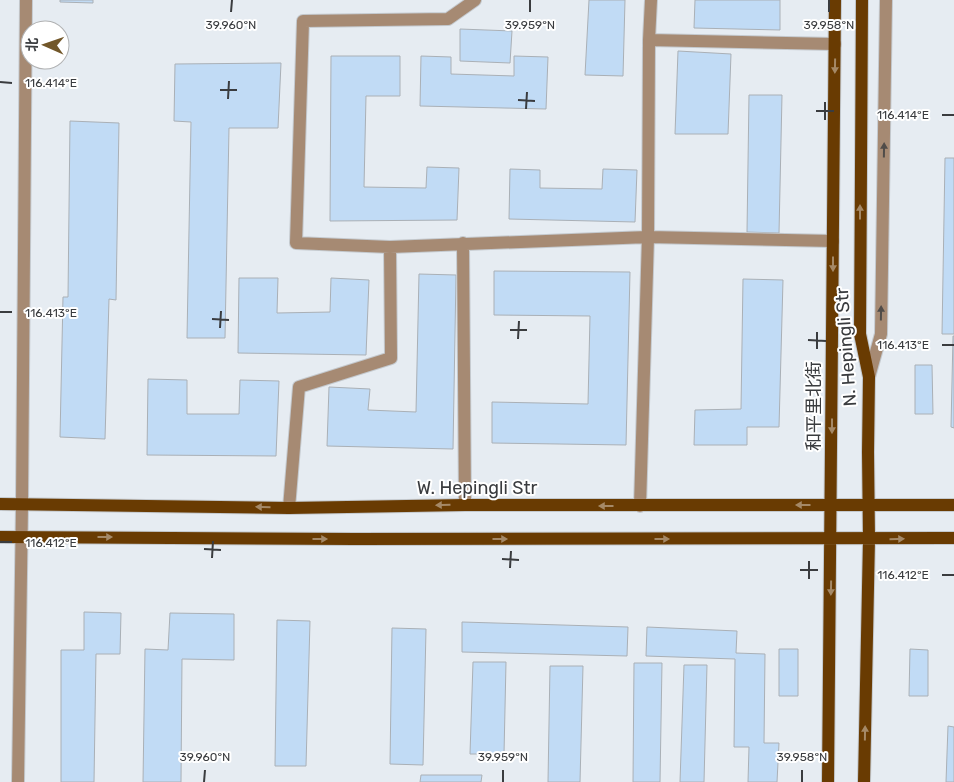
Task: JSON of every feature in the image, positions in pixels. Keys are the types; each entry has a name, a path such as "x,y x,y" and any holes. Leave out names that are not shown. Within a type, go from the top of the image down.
{"main road":[{"name":"和平里北街","path":"828,782 835,0"},
{"name":"N. Hepingli Str","path":"862,0 860,334 869,377 868,452 870,504 864,782"},
{"name":"W. Hepingli Str","path":"0,504 289,508 464,505 954,505"},
{"path":"0,537 355,539 954,538"}],"street":[{"path":"18,782 26,0"},
{"path":"476,0 448,19 303,21 296,244 390,247 648,237 833,241"},
{"path":"640,506 648,237 651,0"},
{"path":"869,377 881,334 886,0"},
{"path":"649,40 835,44"},
{"path":"463,243 464,505"},
{"path":"289,508 299,387 391,358 390,247"}],"building":[{"path":"60,0 93,0 93,3 60,2"},
{"path":"589,0 625,0 623,76 585,75"},
{"path":"695,0 780,0 780,30 694,28"},
{"path":"460,29 512,31 510,63 460,61"},
{"path":"678,51 731,54 728,134 675,134"},
{"path":"331,56 400,56 400,96 366,96 364,187 426,188 427,167 459,168 457,220 330,221"},
{"path":"421,56 451,57 451,74 514,76 514,56 548,57 546,109 420,106"},
{"path":"281,63 278,128 229,128 225,338 187,338 191,122 174,121 175,64"},
{"path":"749,95 782,95 779,233 747,232"},
{"path":"70,121 119,123 116,300 109,299 105,439 60,437 63,297 68,297"},
{"path":"945,158 954,158 954,334 942,334"},
{"path":"510,169 540,170 540,188 602,189 603,169 637,170 635,222 509,219"},
{"path":"494,271 630,272 626,445 492,443 492,402 588,404 590,316 494,315"},
{"path":"419,274 456,275 453,449 327,446 329,387 370,389 368,410 416,412"},
{"path":"239,278 278,278 277,313 330,312 331,278 369,280 366,355 238,353"},
{"path":"743,279 783,280 779,427 747,427 747,445 694,445 695,410 741,409"},
{"path":"954,336 954,428 951,427"},
{"path":"915,365 932,365 933,414 915,414"},
{"path":"148,379 187,380 187,414 239,414 240,380 279,381 276,456 147,455"},
{"path":"84,612 121,613 120,654 96,654 94,782 61,782 61,650 84,650"},
{"path":"170,613 234,614 234,660 182,659 181,782 143,782 145,649 168,650"},
{"path":"277,620 310,621 306,766 275,766"},
{"path":"462,622 628,627 627,656 462,652"},
{"path":"647,627 737,631 736,653 765,654 764,743 779,743 777,782 748,782 749,747 734,747 735,659 646,656"},
{"path":"392,628 426,629 423,765 390,764"},
{"path":"779,649 798,649 798,696 779,696"},
{"path":"910,649 928,650 928,696 909,696"},
{"path":"473,662 506,662 504,754 470,754"},
{"path":"634,663 662,663 660,782 633,782"},
{"path":"684,665 707,665 704,782 680,782"},
{"path":"550,666 583,666 580,782 548,782"},
{"path":"948,726 954,727 954,782 946,782"},
{"path":"421,775 482,775 481,782 420,782"}]}
